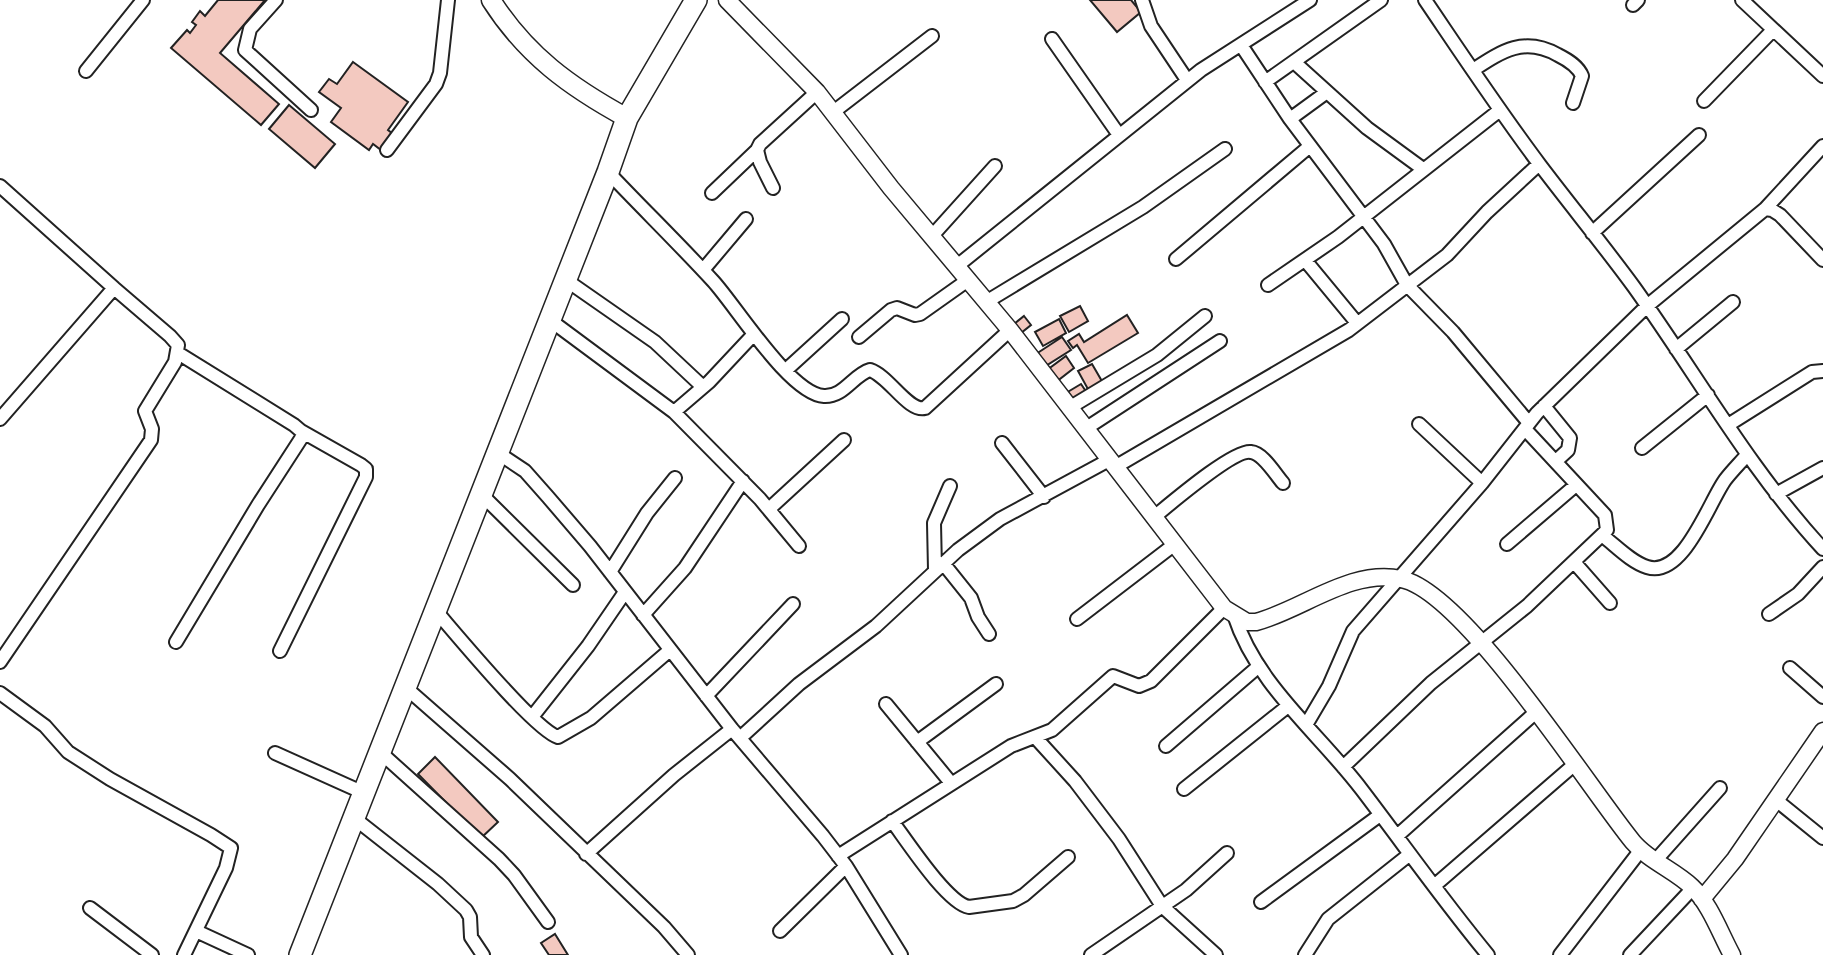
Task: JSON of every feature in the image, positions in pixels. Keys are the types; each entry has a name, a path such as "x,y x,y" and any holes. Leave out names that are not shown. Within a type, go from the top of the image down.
{"highway":[{"path":"300,955 566,280 627,118 696,0"}],"main road":[{"path":"491,0 509,28 551,69 601,104 627,118"}],"street":[{"path":"86,71 143,0"},
{"path":"275,0 250,29 245,50 312,110"},
{"path":"387,150 436,84 440,73 448,0"},
{"path":"727,0 817,92 1010,331 1229,612 1259,666 1288,706 1343,767 1483,953"},
{"path":"1142,0 1151,26 1187,80"},
{"path":"957,266 1187,80 1310,0"},
{"path":"1265,82 1381,0"},
{"path":"1425,0 1539,164 1647,306 1746,456 1823,549"},
{"path":"1742,0 1823,76"},
{"path":"1704,101 1773,30"},
{"path":"832,113 932,36"},
{"path":"1052,38 1119,135"},
{"path":"1241,45 1310,146 1384,244 1407,285 1453,332 1556,461 1605,515 1607,530 1603,536 1527,606 1431,683 1343,767"},
{"path":"1473,70 1503,52 1524,47 1546,48 1570,61 1583,76 1573,103"},
{"path":"1294,62 1367,128 1423,169"},
{"path":"712,192 817,92"},
{"path":"1290,118 1327,92"},
{"path":"1268,285 1338,237 1500,110"},
{"path":"1592,233 1699,135"},
{"path":"1176,259 1310,146"},
{"path":"1306,725 1329,686 1353,631 1482,483 1544,405 1647,306 1765,209 1823,146"},
{"path":"986,302 1143,207 1225,149"},
{"path":"757,150 773,188"},
{"path":"586,854 674,775 736,733 876,626 939,566 1000,519 1112,464 1323,346 1447,255 1487,212 1539,164"},
{"path":"932,236 995,166"},
{"path":"608,172 703,270 754,334 809,391 824,396 841,391 865,372 876,372 919,409 925,408 1010,331"},
{"path":"0,186 178,345 175,362 145,411 152,429 151,440 0,662"},
{"path":"1765,209 1772,209 1780,215 1823,260"},
{"path":"703,270 746,219"},
{"path":"1305,260 1357,323"},
{"path":"566,280 655,342 703,387"},
{"path":"859,337 891,310 897,308 920,314 968,280"},
{"path":"0,419 114,288"},
{"path":"1676,349 1733,302"},
{"path":"1069,408 1157,355 1205,316"},
{"path":"786,370 842,319"},
{"path":"550,320 674,412 743,481 799,546"},
{"path":"674,412 703,387 754,334"},
{"path":"1085,429 1220,341"},
{"path":"178,353 366,469 366,477 280,651"},
{"path":"1728,425 1812,372 1823,370"},
{"path":"1642,448 1708,395"},
{"path":"1544,405 1570,439 1568,450 1556,461"},
{"path":"1419,425 1482,483"},
{"path":"176,642 258,505 300,443 301,431"},
{"path":"769,509 844,440"},
{"path":"1002,443 1044,497"},
{"path":"1154,517 1209,473 1246,452 1256,454 1283,483"},
{"path":"498,453 525,471 610,572 706,696 842,861 901,955"},
{"path":"1603,536 1646,567 1665,566 1686,547 1703,522 1725,480 1746,456"},
{"path":"1776,494 1823,468"},
{"path":"610,572 647,513 675,478"},
{"path":"643,615 685,568 743,481"},
{"path":"1507,544 1576,485"},
{"path":"950,486 934,523 939,566 971,598 978,617 989,634"},
{"path":"481,494 573,585"},
{"path":"1077,619 1175,544"},
{"path":"1574,562 1610,603"},
{"path":"1769,614 1798,594 1823,567"},
{"path":"1229,612 1247,622 1256,622 1342,586 1376,578 1399,578 1416,583 1430,592 1480,643 1536,712 1640,850 1698,894 1732,955"},
{"path":"532,717 588,646 625,592"},
{"path":"706,696 793,604"},
{"path":"436,611 532,717 558,737 591,718 670,650"},
{"path":"780,931 842,861 892,821 1011,746 1052,730 1113,676 1139,686 1151,681 1229,612"},
{"path":"1166,746 1259,666"},
{"path":"1790,668 1823,696"},
{"path":"917,742 996,684"},
{"path":"405,688 510,779 664,927 688,955"},
{"path":"0,693 45,726 68,752 231,848 226,868 184,955"},
{"path":"886,704 951,783"},
{"path":"1184,789 1288,706"},
{"path":"1397,836 1536,712"},
{"path":"1630,955 1735,859 1823,730"},
{"path":"1035,737 1075,782 1119,839 1162,906 1216,955"},
{"path":"380,752 499,859 548,922"},
{"path":"275,753 364,793"},
{"path":"1434,886 1575,764"},
{"path":"1655,861 1720,788"},
{"path":"1776,800 1823,838"},
{"path":"1261,902 1380,815"},
{"path":"354,818 438,884 466,910 470,917 471,937 482,955"},
{"path":"892,821 948,894 962,906 1013,901 1024,895 1068,857"},
{"path":"1560,955 1640,850"},
{"path":"1091,955 1186,890 1227,853"},
{"path":"1305,955 1328,919 1410,854"},
{"path":"90,908 152,955"},
{"path":"196,931 248,955"}],"building":[{"path":"218,0 265,0 220,53 279,104 261,125 171,48 187,30 190,33 196,25 192,22 200,11 205,16"},
{"path":"1090,0 1131,0 1141,12 1117,32"},
{"path":"353,62 408,102 388,130 393,134 381,150 373,144 369,150 331,122 341,108 319,92 329,79 337,84"},
{"path":"289,105 335,144 315,168 269,129"},
{"path":"1080,306 1088,321 1069,332 1060,316"},
{"path":"1127,315 1138,333 1088,363 1077,345 1073,348 1068,341 1079,334 1084,342"},
{"path":"1024,316 1031,325 1021,333 1014,324"},
{"path":"1059,319 1066,333 1043,346 1035,332"},
{"path":"1062,337 1071,350 1044,367 1036,354"},
{"path":"1066,356 1074,368 1056,382 1047,370"},
{"path":"1092,364 1103,383 1089,391 1078,371"},
{"path":"1081,384 1087,393 1072,402 1066,393"},
{"path":"435,757 498,822 481,838 418,774"},
{"path":"555,934 568,955 549,955 541,943"}]}
